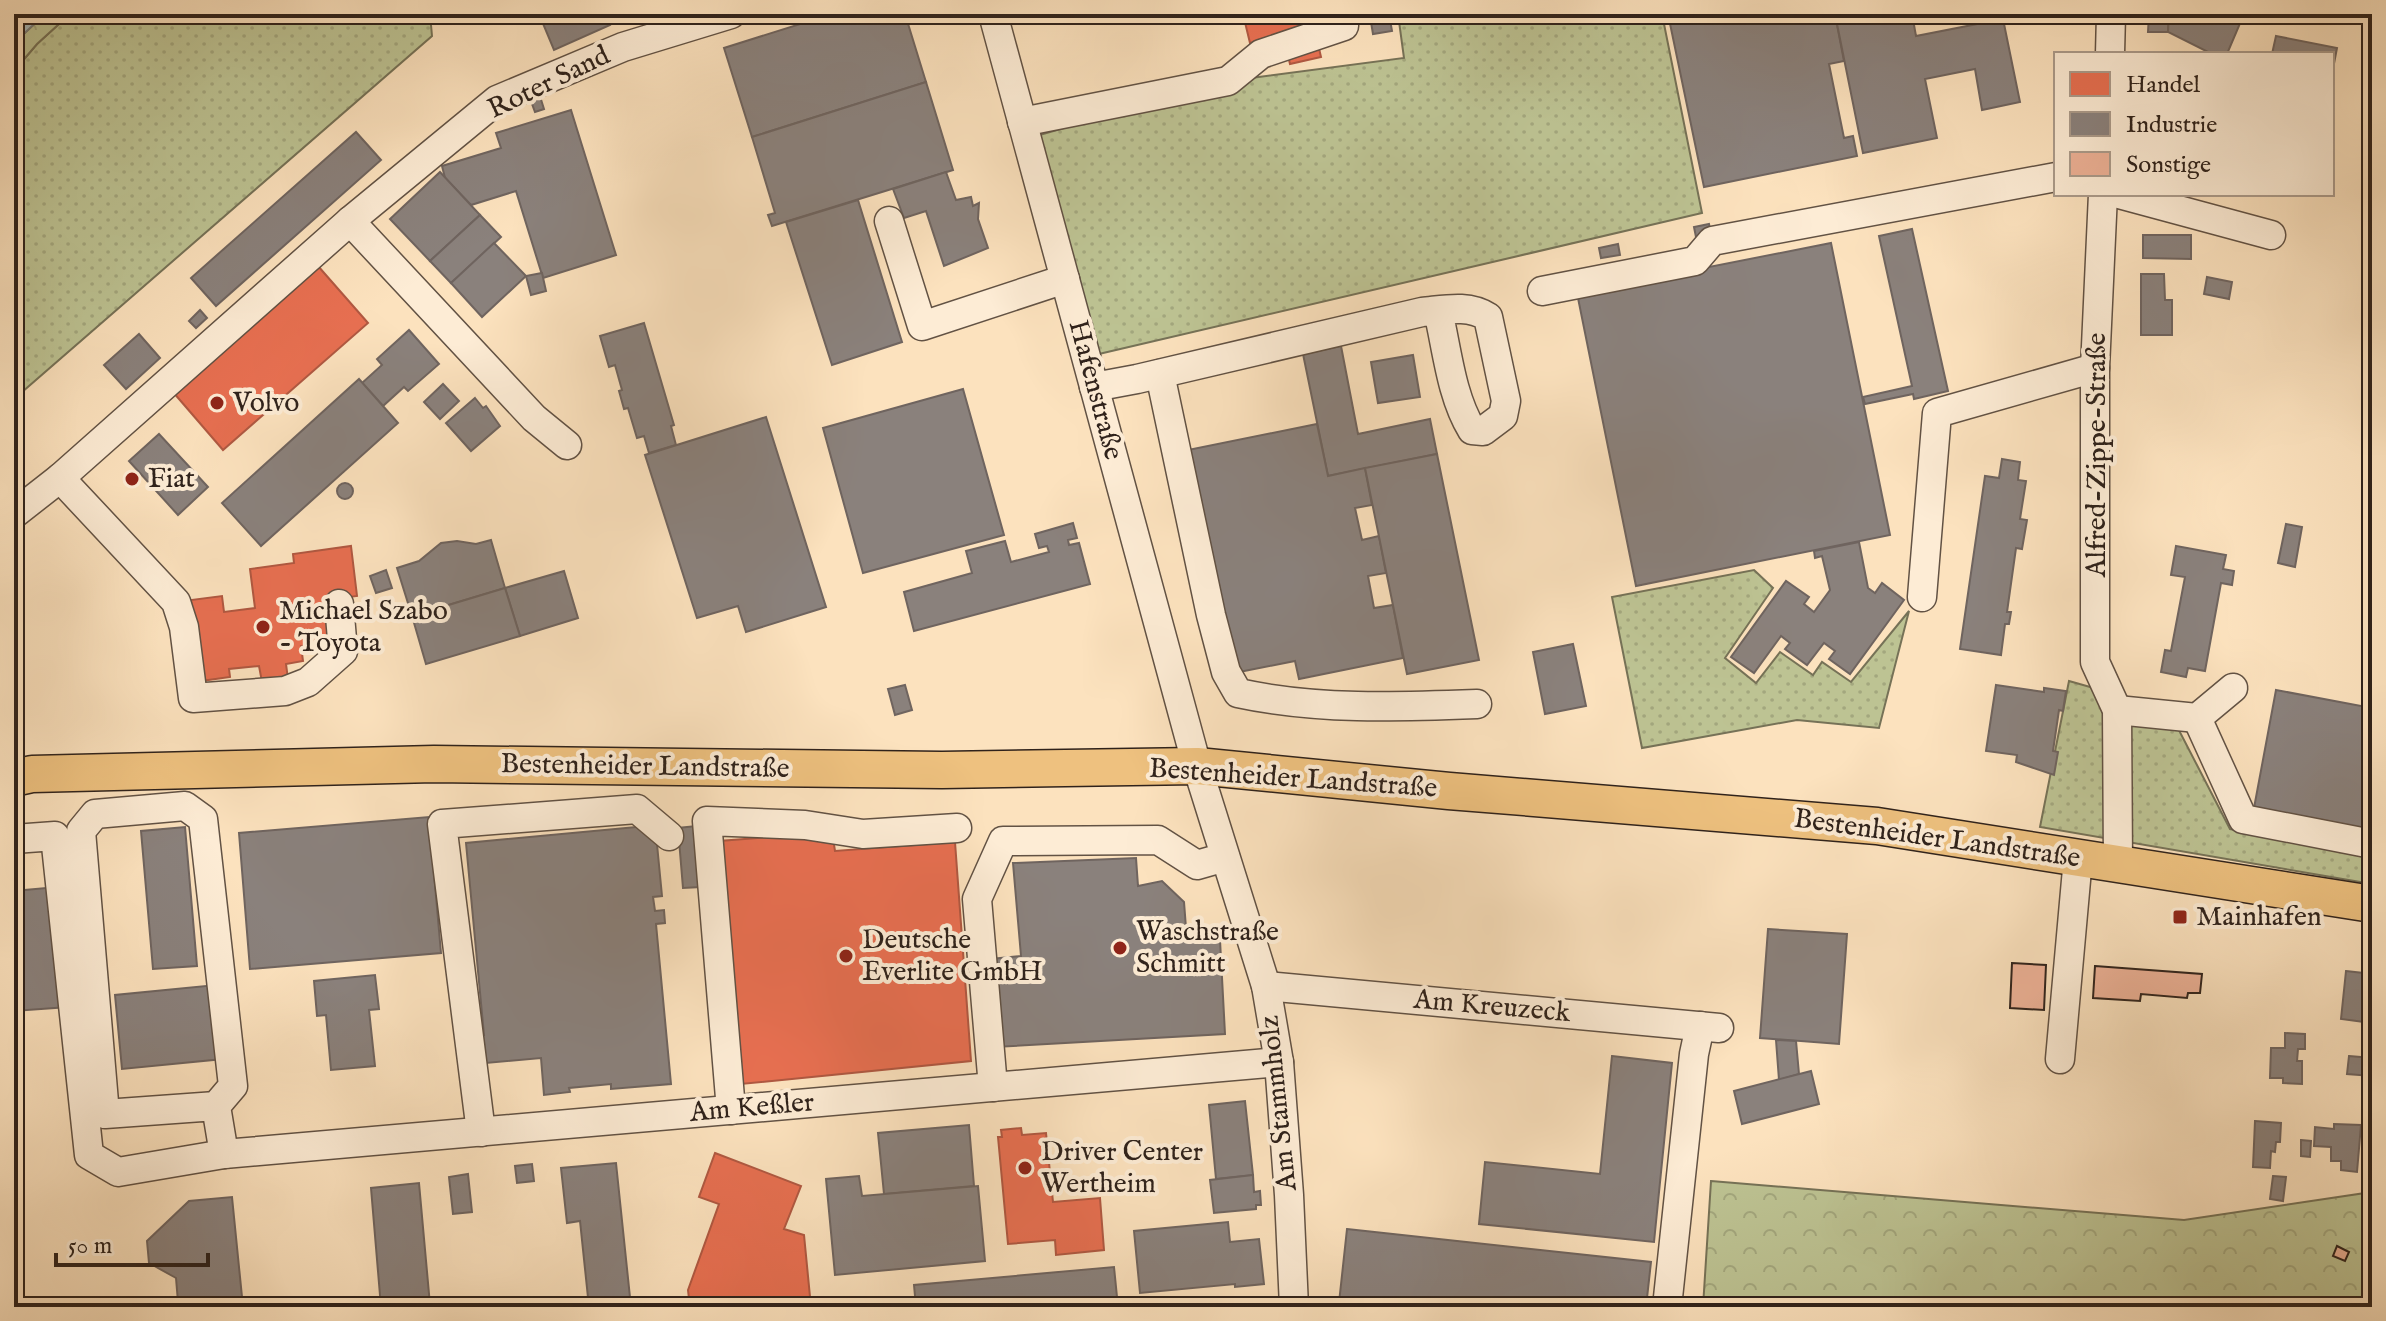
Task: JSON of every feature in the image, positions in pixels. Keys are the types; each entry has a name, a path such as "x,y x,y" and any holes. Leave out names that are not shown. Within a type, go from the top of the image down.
{"main road":[{"name":"Bestenheider Landstraße","path":"14,778 32,774 434,764 942,770 1197,766 1464,792 1877,826 2372,904"}],"street":[{"name":"Roter Sand","path":"14,514 60,478 350,221 497,100 623,47 731,14"},
{"name":"Hafenstraße","path":"993,14 1197,766"},
{"path":"1022,122 1228,81 1261,54 1344,26 1343,14"},
{"path":"2110,52 2111,14"},
{"path":"1542,291 1695,261 1712,241 2054,177"},
{"name":"Alfred-Zippe-Straße","path":"2103,196 2095,368 2095,662 2117,710"},
{"path":"2126,196 2271,235"},
{"path":"350,221 534,418 567,445"},
{"path":"889,221 922,326 1065,279"},
{"path":"1094,387 1438,311"},
{"path":"1922,597 1937,413 2095,368"},
{"path":"1160,374 1211,615 1226,672 1238,693 1276,701 1372,708 1477,704"},
{"path":"60,478 176,602 184,627 193,698 285,691 308,682 343,651 339,604"},
{"path":"2118,864 2117,710 2197,718 2233,688"},
{"path":"2197,718 2243,819 2372,844"},
{"name":"Am Stammholz","path":"1197,766 1266,986 1279,1062 1294,1307"},
{"path":"216,1106 105,1114 81,831 95,814 185,806 203,819 233,1086 216,1106 224,1154"},
{"path":"481,1132 442,824 637,809 669,836"},
{"path":"731,1110 707,821 805,825 863,834 957,828"},
{"name":"Am Keßler","path":"14,839 55,836 89,1155 118,1172 224,1154 1279,1062"},
{"path":"993,1087 977,899 1003,841 1158,840 1197,865 1225,857"},
{"path":"2060,1059 2078,858"},
{"name":"Am Kreuzeck","path":"1266,986 1709,1027 1694,1054 1667,1307"}],"green space":[{"path":"45,14 70,14 37,44 14,71 14,43"},
{"path":"70,14 430,14 432,36 14,399 14,71 37,44"},
{"path":"1398,14 1662,14 1702,213 1086,357 1036,136 1228,81 1404,58"},
{"path":"1754,570 1773,588 1725,658 1756,683 1780,652 1813,675 1822,662 1851,682 1909,611 1879,728 1797,720 1642,748 1612,597"},
{"path":"2069,681 2168,709 2230,829 2372,854 2372,884 2040,827"},
{"path":"1711,1181 2184,1220 2372,1192 2372,1307 1703,1307"}],"water":[{"path":"14,14 45,14 14,43"}],"building: Handel":[{"path":"1243,14 1311,14 1321,57 1290,64 1283,35 1250,43"},
{"path":"318,266 368,323 223,450 173,392"},
{"name":"Michael Szabo - Toyota","path":"351,546 357,596 327,600 333,642 301,646 303,661 286,664 288,679 262,682 259,666 229,669 230,677 201,681 191,600 222,596 224,612 255,608 250,569 294,563 293,554"},
{"name":"Deutsche Everlite GmbH","path":"832,832 835,851 955,842 971,1061 741,1084 719,841"},
{"name":"Driver Center Wertheim","path":"1021,1128 1022,1135 1046,1133 1053,1202 1100,1198 1104,1250 1056,1255 1055,1240 1008,1244 998,1137 1002,1137 1001,1130"},
{"path":"715,1153 801,1186 784,1229 804,1235 811,1307 690,1307 688,1290 719,1204 699,1197"}],"building: Industrie":[{"path":"539,14 605,14 610,25 554,50"},
{"path":"832,14 905,14 926,82 752,137 724,48"},
{"path":"1389,14 1392,31 1373,34 1370,16"},
{"path":"1668,14 1835,14 1844,61 1829,64 1844,138 1853,136 1857,156 1704,187"},
{"path":"1835,14 1912,14 1916,36 2003,19 2020,102 1982,110 1975,69 1925,79 1937,138 1863,153"},
{"path":"2149,14 2169,14 2168,32 2148,32"},
{"path":"2169,14 2244,14 2228,52 2208,52 2168,32"},
{"path":"2276,36 2337,48 2334,64 2334,52 2272,52"},
{"path":"926,82 953,170 772,226 768,215 775,213 752,137"},
{"path":"539,93 544,109 535,112 529,96"},
{"path":"571,110 616,255 543,278 516,191 471,205 445,178 442,166 501,148 496,133"},
{"path":"356,132 381,160 216,306 191,278"},
{"path":"440,172 480,215 430,261 390,219"},
{"path":"946,172 956,200 971,197 973,206 979,203 978,219 988,248 944,266 926,211 904,218 893,189"},
{"path":"858,200 902,342 832,365 786,222"},
{"path":"480,215 501,237 451,283 430,261"},
{"path":"1709,224 1711,234 1696,237 1694,227"},
{"path":"1912,229 1948,391 1914,399 1913,394 1865,404 1863,397 1912,386 1879,236"},
{"path":"2143,235 2191,235 2191,259 2143,258"},
{"path":"494,243 526,276 482,317 451,283"},
{"path":"1831,243 1890,535 1636,586 1577,293"},
{"path":"1618,244 1620,255 1601,258 1599,248"},
{"path":"542,273 546,291 531,295 526,276"},
{"path":"2141,274 2164,274 2165,300 2172,300 2172,335 2141,335"},
{"path":"2207,277 2232,282 2229,299 2204,294"},
{"path":"200,310 207,318 196,328 189,321"},
{"path":"644,323 674,425 671,426 676,445 649,453 644,436 637,438 628,408 624,409 615,365 609,367 600,336"},
{"path":"409,330 439,364 408,391 404,387 383,406 362,383 382,365 377,359"},
{"path":"139,334 160,358 126,389 104,365"},
{"path":"1341,346 1358,434 1430,419 1437,454 1328,476 1303,354"},
{"path":"1413,355 1420,397 1378,403 1371,362"},
{"path":"359,379 398,423 261,546 222,503"},
{"path":"443,384 459,401 440,419 424,402"},
{"path":"963,389 1004,535 863,573 823,428"},
{"path":"475,398 483,408 486,406 500,426 471,451 446,423"},
{"path":"766,417 826,607 746,632 738,606 697,618 645,455"},
{"path":"1317,424 1328,476 1365,468 1372,505 1355,508 1362,540 1379,536 1386,573 1368,576 1374,608 1393,605 1403,658 1299,679 1295,661 1234,673 1188,450"},
{"path":"159,434 208,487 178,515 129,461"},
{"path":"1437,454 1479,660 1407,674 1365,468"},
{"path":"2002,459 2020,462 2018,480 2026,481 2020,519 2027,520 2022,549 2016,548 2007,612 2011,612 2009,624 2005,624 2001,655 1960,649 1985,476 1999,478"},
{"path":"342,483 348,483 353,491 351,497 342,499 337,494 337,488"},
{"path":"1073,523 1077,538 1068,540 1069,545 1079,543 1090,584 914,631 904,592 972,573 966,551 1005,541 1011,562 1049,552 1047,546 1039,548 1035,534"},
{"path":"2286,524 2302,527 2295,567 2278,563"},
{"path":"491,540 505,588 412,616 397,568 419,561 441,543 457,541 476,544"},
{"path":"1859,542 1868,588 1875,593 1882,583 1904,600 1850,674 1829,659 1835,651 1824,643 1807,665 1785,649 1790,643 1781,636 1754,673 1731,657 1786,581 1809,597 1804,604 1814,612 1830,590 1822,556 1815,558 1814,551"},
{"path":"2176,546 2226,555 2223,569 2234,571 2232,585 2221,583 2205,671 2188,668 2186,677 2161,672 2165,650 2171,651 2185,577 2171,575"},
{"path":"386,570 392,588 376,593 370,576"},
{"path":"564,571 578,618 520,636 505,588"},
{"path":"505,588 520,636 426,664 412,616"},
{"path":"1573,644 1586,706 1545,714 1533,652"},
{"path":"905,685 912,710 895,715 888,689"},
{"path":"1996,685 2044,692 2044,688 2066,691 2063,711 2059,710 2053,751 2058,752 2054,775 2016,762 2017,755 1986,751"},
{"path":"14,687 23,698 14,705"},
{"path":"2276,690 2372,708 2372,830 2254,808"},
{"path":"429,817 441,953 250,969 239,833"},
{"path":"647,826 656,834 662,896 653,897 655,911 664,910 665,923 656,924 671,1084 611,1089 611,1084 569,1088 570,1092 544,1095 541,1058 486,1063 484,1044 479,1045 478,1035 484,1035 466,843"},
{"path":"696,826 701,887 683,888 678,828"},
{"path":"185,827 197,966 153,969 141,831"},
{"name":"Waschstraße Schmitt","path":"1136,858 1138,886 1162,881 1184,902 1187,941 1220,940 1225,1034 995,1047 991,959 1021,956 1013,863"},
{"path":"57,887 68,1007 14,1011 14,891"},
{"path":"1768,929 1847,934 1839,1044 1760,1038"},
{"path":"2346,971 2372,974 2372,1023 2341,1019"},
{"path":"375,975 379,1009 369,1010 375,1066 331,1070 326,1015 317,1016 314,981"},
{"path":"216,985 223,1059 122,1069 115,995"},
{"path":"2285,1033 2305,1034 2305,1049 2298,1049 2297,1061 2302,1061 2302,1084 2283,1083 2283,1078 2270,1078 2271,1048 2285,1048"},
{"path":"1776,1040 1796,1041 1799,1074 1779,1080"},
{"path":"1612,1056 1672,1063 1654,1242 1479,1224 1485,1162 1600,1174"},
{"path":"2349,1056 2372,1058 2372,1076 2347,1074"},
{"path":"1811,1071 1819,1104 1742,1124 1734,1091"},
{"path":"1245,1101 1253,1175 1216,1179 1209,1105"},
{"path":"2255,1121 2281,1123 2280,1142 2276,1142 2275,1152 2271,1151 2270,1168 2253,1167"},
{"path":"2334,1124 2361,1125 2357,1172 2341,1170 2341,1161 2331,1161 2331,1147 2314,1146 2315,1127 2334,1129"},
{"path":"969,1125 974,1186 884,1194 878,1133"},
{"path":"2301,1140 2311,1141 2310,1157 2301,1156"},
{"path":"616,1163 631,1307 589,1307 580,1221 567,1223 561,1168"},
{"path":"532,1164 534,1181 517,1183 515,1166"},
{"path":"468,1174 472,1212 453,1214 449,1177"},
{"path":"1253,1175 1254,1192 1260,1191 1261,1205 1256,1205 1256,1209 1214,1213 1210,1180"},
{"path":"859,1176 862,1196 978,1186 985,1261 835,1275 826,1179"},
{"path":"2273,1176 2286,1177 2283,1201 2270,1199"},
{"path":"419,1183 430,1305 381,1307 371,1188"},
{"path":"232,1197 243,1307 183,1307 178,1302 176,1278 149,1263 147,1241 189,1201"},
{"path":"1228,1222 1230,1242 1259,1239 1264,1284 1140,1293 1134,1231"},
{"path":"1347,1229 1651,1262 1646,1307 1372,1307 1339,1303"},
{"path":"1114,1267 1118,1307 916,1307 914,1285"},
{"path":"1260,1303 1260,1307 1216,1307"}],"building: Sonstige":[{"path":"2012,963 2046,965 2044,1010 2010,1008"},
{"path":"2095,966 2202,974 2200,993 2188,993 2187,998 2141,994 2140,1001 2093,998"},
{"path":"2337,1246 2349,1252 2345,1261 2333,1256"}],"place":[{"name":"Volvo","path":"217,403"},
{"name":"Fiat","path":"132,479"},
{"name":"Michael Szabo - Toyota","path":"263,627"},
{"name":"Mainhafen","path":"2180,917"},
{"name":"Waschstraße Schmitt","path":"1120,948"},
{"name":"Deutsche Everlite GmbH","path":"846,956"},
{"name":"Driver Center Wertheim","path":"1025,1168"}]}
